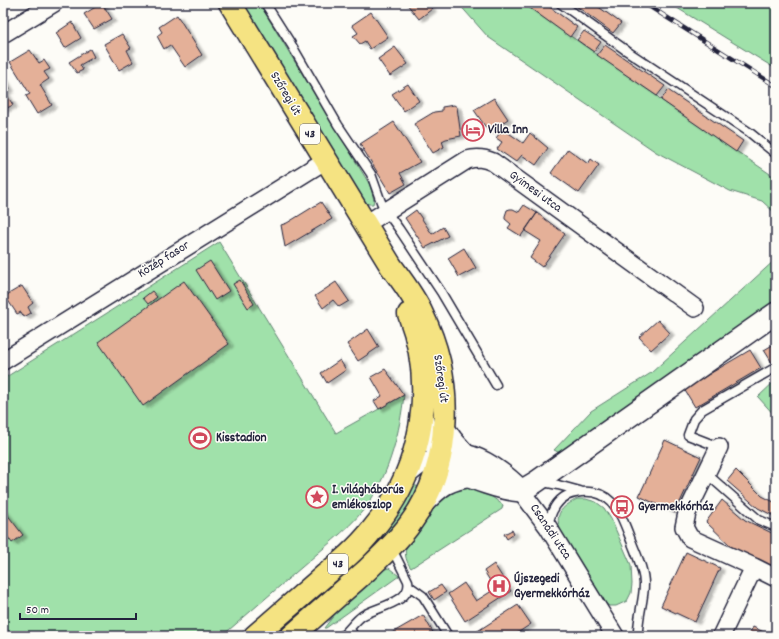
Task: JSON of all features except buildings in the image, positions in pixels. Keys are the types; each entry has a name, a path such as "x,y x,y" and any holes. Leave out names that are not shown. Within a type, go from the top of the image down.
{"main road":[{"name":"Szőregi út","path":"230,3 391,266 408,289 422,314 433,340 441,368 443,382 444,425 440,457"},
{"name":"Szőregi út","path":"391,266 415,329 423,370 423,412 415,452 405,478"},
{"name":"43","path":"292,636 390,548 410,524 431,486 440,457"},
{"name":"43","path":"255,636 357,548 386,512 405,478"}],"street":[{"path":"3,34 54,3"},
{"name":"Gyimesi utca","path":"366,224 467,160 483,158 493,162 695,308"},
{"name":"Közép fasor","path":"3,361 326,160"},
{"path":"529,486 776,313"},
{"name":"Szőregi út","path":"423,412 430,441 440,457"},
{"name":"Csanádi utca","path":"444,425 468,455 529,486 548,527 615,636"},
{"path":"719,447 687,513 684,527 690,538 776,578"},
{"name":"Csanádi utca","path":"468,455 453,454 440,457 453,470 474,478 511,490 529,486"},
{"path":"405,478 424,462 432,458 440,457"},
{"name":"Csanádi utca","path":"420,508 450,482 474,478"},
{"path":"721,636 754,568"}],"lane":[{"path":"265,3 291,44 338,125 370,174 386,211 441,292 496,385"},
{"path":"560,3 627,51 749,132 776,154"},
{"path":"719,447 688,435 694,419 702,410 772,369"},
{"path":"707,474 759,520 776,527"},
{"path":"529,486 558,484 590,492 605,497 619,510 639,560 644,585 638,636"},
{"path":"548,527 552,511 560,500 570,494 583,491"},
{"path":"342,636 352,633 362,616 398,600 406,593 409,586 406,574 390,548"},
{"path":"409,586 423,596 448,636"}],"green space":[{"path":"242,3 259,3 370,185 374,200 373,204 368,204 362,198"},
{"path":"458,3 523,3 661,100 776,178 776,214 762,201 730,191 656,152 488,37"},
{"path":"669,3 776,3 776,69"},
{"name":"Kisstadion","path":"219,242 336,433 404,395 400,423 393,450 377,489 364,510 349,526 222,636 3,636 3,379"},
{"path":"776,259 776,300 721,343 564,455 554,450 591,411 651,373"},
{"path":"776,380 776,417 758,397"},
{"path":"464,484 488,494 503,505 502,509 411,568 407,561 405,551 407,544 427,518 436,500"},
{"path":"412,485 420,487 401,519 378,546 372,541"},
{"path":"577,499 586,499 596,502 604,508 611,519 631,565 631,593 627,601 616,606 609,606 604,602 560,529 558,518 561,510"},
{"path":"366,547 371,553 306,612 300,606"},
{"path":"389,568 399,576 324,628 338,610 385,569"}],"railway":[{"path":"644,3 776,86"}],"place":[{"name":"Villa Inn","path":"473,130"},
{"name":"Kisstadion","path":"200,438"},
{"name":"I. világháborús emlékoszlop","path":"317,497"},
{"name":"Gyermekkórház","path":"622,507"},
{"name":"Újszegedi Gyermekkórház","path":"499,586"}]}
